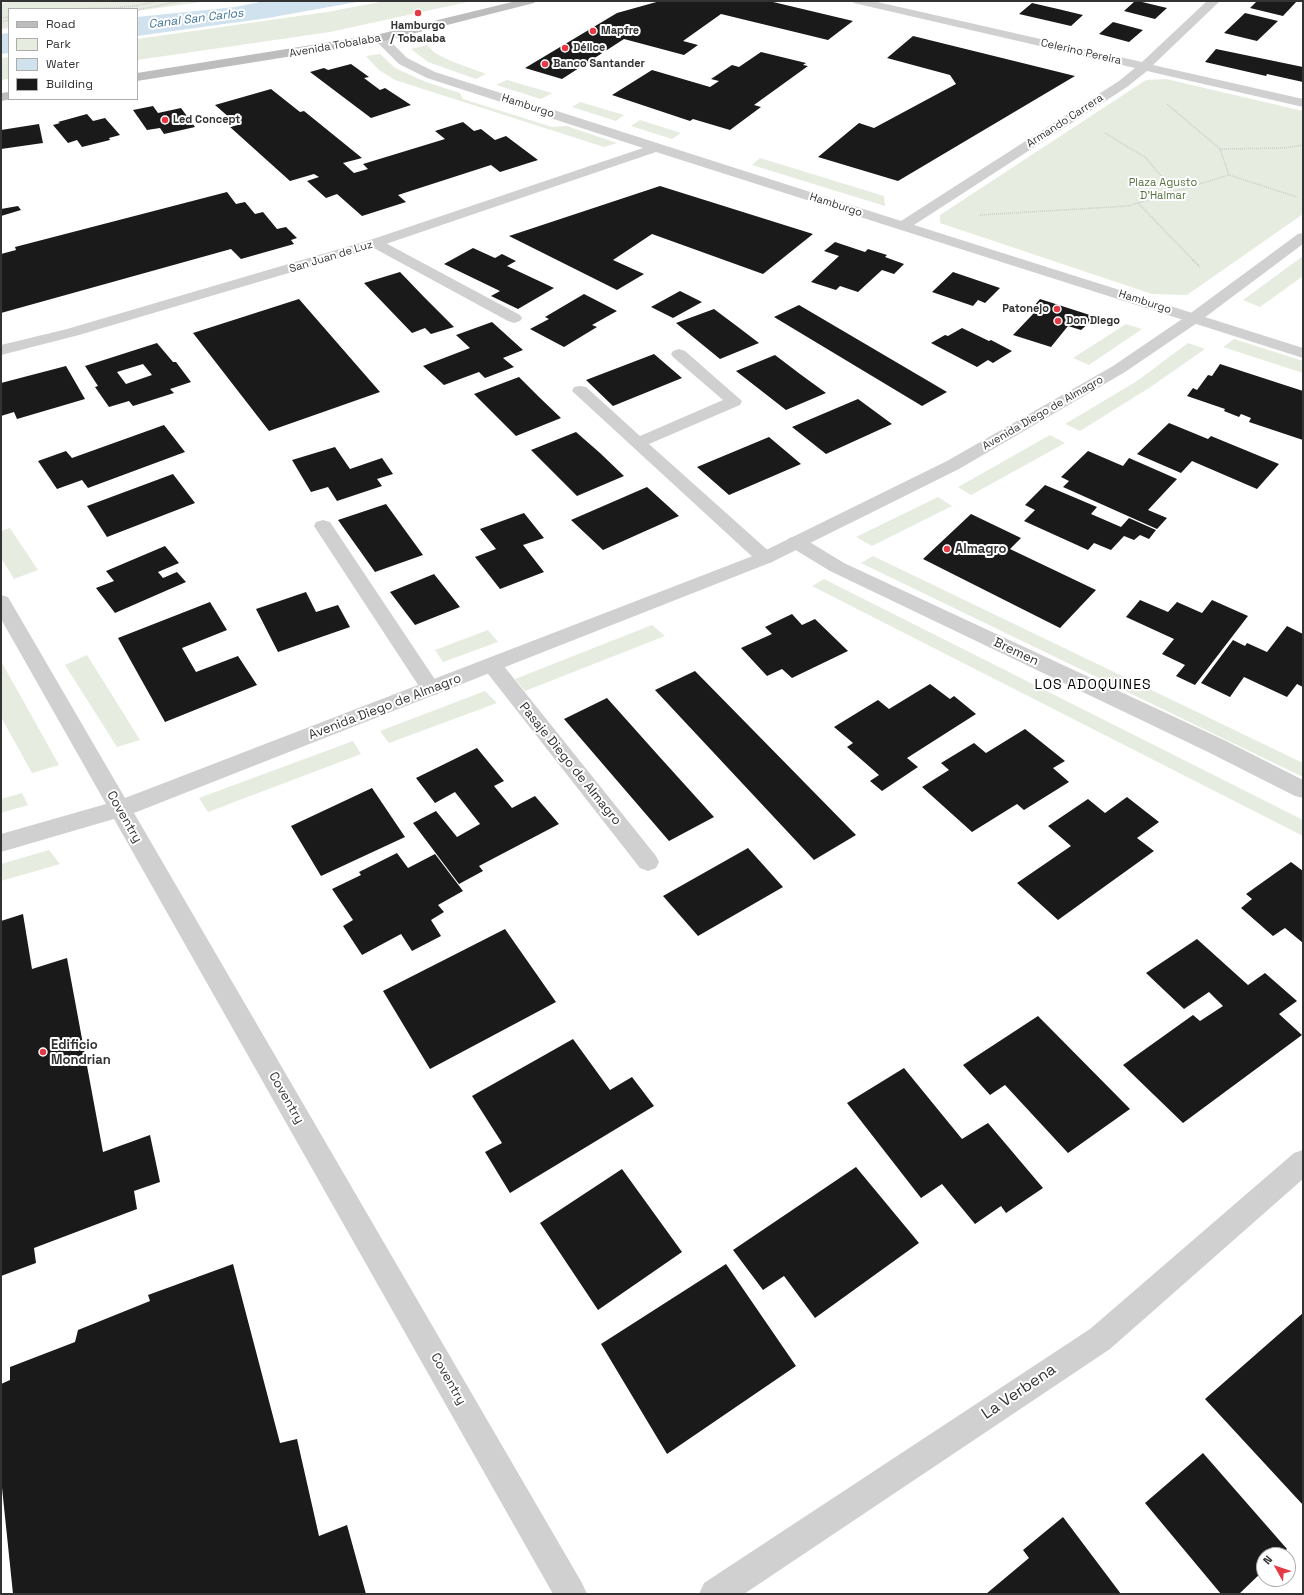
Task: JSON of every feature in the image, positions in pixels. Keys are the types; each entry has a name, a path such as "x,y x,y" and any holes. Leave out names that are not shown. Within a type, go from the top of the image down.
{"main road":[{"name":"Avenida Tobalaba","path":"138,77 380,38 530,1"}],"street":[{"name":"Celerino Pereira","path":"858,1 1303,102"},
{"name":"Armando Carrera","path":"903,226 1122,84 1145,66 1214,1"},
{"name":"Hamburgo","path":"380,38 403,61 431,75 656,148 1303,353"},
{"name":"San Juan de Luz","path":"1,350 73,332 375,243 656,148"},
{"name":"Avenida Diego de Almagro","path":"1,843 120,809 765,558 953,465 1119,369 1194,318 1303,237"},
{"path":"375,243 514,318"},
{"path":"637,443 734,401 678,354"},
{"path":"580,391 765,558"},
{"path":"323,526 431,689"},
{"name":"Bremen","path":"796,542 851,574 1216,746 1303,790"},
{"name":"Coventry","path":"1,602 571,1594"},
{"name":"Pasaje Diego de Almagro","path":"492,665 648,862"},
{"name":"La Verbena","path":"715,1594 1100,1339 1303,1162"}],"path":[{"path":"120,8 157,1"},
{"path":"138,10 181,1"},
{"path":"1167,105 1220,149 1229,175"},
{"path":"1104,133 1110,134 1146,158 1174,191"},
{"path":"1220,149 1284,148 1303,145"},
{"path":"973,216 1128,206 1229,175 1297,197"},
{"path":"1138,203 1200,267"}],"green space":[{"path":"15,1 208,1 138,11 138,8 8,8 8,28 1,29 1,3"},
{"path":"385,1 472,1 330,32 138,60 138,39 327,12"},
{"path":"427,45 435,53 451,61 486,74 476,79 428,62 411,49"},
{"path":"380,54 395,68 426,82 460,93 463,99 552,127 567,126 617,143 604,147 395,80 379,70 366,56"},
{"path":"8,57 8,79 1,80 1,58"},
{"name":"Plaza Agusto D'Halmar","path":"1166,79 1303,111 1303,214 1187,295 1152,294 940,223 940,215 1146,80"},
{"path":"507,80 552,93 541,99 496,85"},
{"path":"580,102 624,115 616,121 572,107"},
{"path":"640,120 681,133 672,139 631,126"},
{"path":"760,158 884,196 885,206 752,165"},
{"path":"1303,256 1303,276 1260,307 1243,300"},
{"path":"1126,324 1142,329 1089,365 1073,358"},
{"path":"1234,339 1303,361 1303,373 1223,347"},
{"path":"1188,343 1205,349 1149,388 1080,431 1065,424 1137,381"},
{"path":"1050,435 1065,443 971,495 958,487"},
{"path":"938,497 952,506 872,546 856,537"},
{"path":"10,528 38,570 14,579 1,558 1,531"},
{"path":"873,556 1303,763 1303,777 861,563"},
{"path":"824,579 1303,820 1303,836 812,586"},
{"path":"652,625 665,636 525,691 515,679"},
{"path":"488,630 498,642 443,662 435,650"},
{"path":"87,655 140,740 117,747 65,665"},
{"path":"1,661 59,765 32,773 1,717"},
{"path":"485,691 497,703 389,743 380,731"},
{"path":"353,741 361,754 208,812 199,798"},
{"path":"22,793 28,805 1,813 1,799"},
{"path":"49,850 60,864 1,881 1,864"}],"water":[{"name":"Canal San Carlos","path":"265,1 362,1 268,18 138,36 138,17 235,7"},
{"path":"8,33 8,53 1,54 1,34"}],"building":[{"path":"660,1 769,1 853,21 828,40 721,14 683,41 698,45 684,55 624,39 562,79 525,68 617,13"},
{"path":"1135,1 1167,8 1155,19 1124,11"},
{"path":"1257,1 1297,1 1283,16 1250,8"},
{"path":"1032,3 1083,15 1071,26 1019,14"},
{"path":"1245,13 1278,21 1257,41 1224,33"},
{"path":"1113,22 1143,30 1129,42 1099,34"},
{"path":"913,36 1075,76 898,181 818,157 859,123 874,128 956,84 950,75 887,58"},
{"path":"1216,49 1303,67 1303,82 1267,74 1266,76 1205,62"},
{"path":"761,52 806,63 803,65 808,66 754,105 761,107 730,130 693,119 690,121 612,95 652,70 710,87 719,81 711,79 732,65 739,67"},
{"path":"351,64 369,77 364,78 380,90 385,88 411,105 371,118 310,72 324,68 328,70"},
{"path":"271,89 300,112 304,111 362,158 343,163 354,173 368,169 363,164 445,139 435,131 463,122 474,131 481,129 495,140 506,136 538,160 500,172 491,165 398,195 406,202 362,216 337,194 326,198 307,181 319,177 314,174 290,181 230,127 238,125 215,105"},
{"name":"Led Concept","path":"153,106 158,113 181,108 195,127 164,134 160,128 147,130 133,110"},
{"path":"87,114 93,121 105,118 120,135 109,138 110,140 82,147 77,140 68,143 53,125 60,123 58,122"},
{"path":"39,124 43,143 1,149 1,130"},
{"path":"660,186 813,234 763,274 652,234 613,260 644,274 617,290 509,236"},
{"path":"227,192 236,204 245,202 255,214 263,212 277,229 286,227 297,238 291,240 294,244 241,259 231,249 1,313 1,254 16,250 15,247"},
{"path":"18,206 21,210 1,216 1,209"},
{"path":"835,242 865,252 868,249 887,255 885,257 904,264 894,274 882,270 858,292 840,286 836,290 811,282 839,256 824,251"},
{"path":"473,248 495,258 502,254 516,261 507,266 554,288 518,309 491,296 500,291 444,264"},
{"path":"400,272 454,327 431,334 425,328 412,333 364,283"},
{"path":"953,272 1000,288 985,303 978,300 973,306 932,292"},
{"path":"680,291 702,302 673,318 651,307"},
{"path":"584,294 617,311 592,325 597,327 564,347 530,329 549,319 545,317"},
{"path":"299,299 380,392 269,431 193,333"},
{"name":"Don Diego","path":"1040,299 1096,317 1081,330 1068,326 1051,347 1013,335 1033,314 1028,313"},
{"path":"799,305 947,392 922,406 774,317"},
{"path":"714,309 759,343 720,359 676,323"},
{"path":"492,322 523,350 503,358 514,367 485,378 479,372 444,385 423,366 470,348 456,335"},
{"path":"962,328 989,341 991,340 1012,351 993,363 988,360 977,367 931,343"},
{"path":"157,343 173,362 176,362 191,382 170,389 174,393 133,406 129,401 109,407 95,387 98,386 85,366","holes":["143,364 152,375 126,384 117,372"]},
{"path":"654,354 682,378 613,406 586,380"},
{"path":"775,355 826,393 786,410 736,371"},
{"path":"1220,364 1303,391 1303,440 1249,422 1251,418 1241,414 1239,417 1224,411 1225,409 1187,396 1193,388 1197,390 1208,375 1212,376"},
{"path":"66,366 85,399 17,419 14,412 1,416 1,383"},
{"path":"519,377 561,418 516,436 474,394"},
{"path":"858,399 892,424 826,454 792,427"},
{"path":"1169,423 1208,439 1211,436 1279,464 1257,489 1192,461 1181,473 1137,454"},
{"path":"164,425 185,452 88,488 82,480 57,489 38,461 66,451 72,458"},
{"path":"576,432 624,476 577,496 531,450"},
{"path":"769,437 801,464 729,495 697,467"},
{"path":"335,447 350,469 382,458 393,474 377,479 382,486 337,501 328,487 311,492 292,460"},
{"path":"1088,451 1123,466 1129,458 1177,479 1148,510 1167,518 1157,529 1063,487 1069,481 1061,477"},
{"path":"173,474 195,503 107,537 87,506"},
{"path":"1045,485 1097,507 1091,514 1121,527 1129,518 1156,530 1149,539 1140,535 1134,540 1124,536 1111,550 1094,543 1088,550 1024,521 1035,510 1025,505"},
{"path":"647,487 679,516 603,550 571,520"},
{"path":"386,504 423,555 375,572 338,520"},
{"path":"524,513 544,538 523,545 544,572 500,589 475,557 496,549 480,529"},
{"path":"971,514 1021,538 1010,549 1096,590 1060,628 923,559"},
{"path":"165,546 179,563 158,572 163,578 177,572 186,582 115,613 96,588 114,581 106,571"},
{"path":"434,574 460,607 415,625 390,592"},
{"path":"306,592 316,612 338,605 350,627 278,652 256,609"},
{"path":"1140,600 1168,612 1177,602 1202,613 1212,600 1248,616 1195,685 1176,676 1185,665 1162,654 1174,639 1126,617"},
{"path":"210,602 227,630 182,648 196,672 238,656 257,685 165,722 118,638"},
{"path":"792,614 802,625 815,619 848,651 792,678 782,669 767,676 741,648 772,634 765,627"},
{"path":"1287,626 1303,634 1303,687 1297,684 1287,697 1244,677 1230,697 1201,683 1233,640 1245,646 1247,643 1267,652"},
{"path":"695,671 856,835 814,860 655,690"},
{"path":"930,684 950,699 954,696 976,714 907,758 918,767 882,791 870,781 879,775 847,747 853,743 834,727 878,700 889,709"},
{"path":"607,698 714,817 669,841 564,719"},
{"path":"1025,729 1065,761 1053,768 1069,782 1024,810 1017,804 972,832 922,787 949,770 941,763 974,743 986,753"},
{"path":"477,748 504,781 494,786 512,808 535,796 559,824 479,866 483,871 459,884 413,823 436,811 457,837 480,824 455,792 435,803 416,778"},
{"path":"372,788 405,837 321,876 291,826"},
{"path":"1127,797 1159,822 1137,838 1154,851 1058,920 1017,883 1071,846 1048,826 1088,799 1105,813"},
{"path":"748,848 783,887 698,936 663,896"},
{"path":"397,853 408,868 435,854 463,891 438,905 444,912 431,920 441,936 412,951 401,934 362,955 343,926 353,920 332,889 361,875 359,872"},
{"path":"1291,862 1303,871 1303,943 1285,928 1273,936 1241,908 1252,899 1246,894"},
{"name":"Edificio Mondrian","path":"23,914 32,969 67,958 103,1152 150,1135 160,1182 134,1191 137,1209 34,1248 36,1263 1,1276 1,921"},
{"path":"505,929 556,1002 430,1069 383,991"},
{"path":"1197,939 1248,985 1265,973 1297,1001 1279,1014 1302,1035 1183,1123 1123,1065 1193,1015 1200,1021 1223,1006 1209,992 1184,1009 1146,973"},
{"path":"1038,1016 1130,1109 1068,1153 1005,1085 990,1095 963,1065"},
{"path":"573,1039 610,1090 632,1077 654,1106 510,1193 485,1152 502,1143 472,1096"},
{"path":"904,1068 962,1139 988,1123 1043,1188 1006,1213 1001,1206 975,1224 942,1184 921,1198 847,1103"},
{"path":"856,1167 919,1243 815,1318 784,1276 763,1290 733,1250"},
{"path":"622,1169 682,1252 598,1310 540,1223"},
{"path":"233,1264 280,1443 297,1439 319,1536 347,1525 366,1594 13,1594 1,1478 1,1384 10,1380 10,1367 75,1342 78,1330 150,1301 148,1295"},
{"path":"726,1264 796,1366 667,1454 601,1344"},
{"path":"1303,1313 1303,1505 1205,1399"},
{"path":"1203,1453 1285,1547 1256,1547 1256,1578 1239,1594 1221,1594 1145,1503"},
{"path":"1063,1517 1121,1594 986,1594 1029,1558 1023,1550"}],"place":[{"name":"Hamburgo / Tobalaba","path":"418,13"},
{"name":"Mapfre","path":"593,31"},
{"name":"Délice","path":"565,48"},
{"name":"Banco Santander","path":"545,64"},
{"name":"Led Concept","path":"165,120"},
{"name":"Patonejo","path":"1057,309"},
{"name":"Don Diego","path":"1058,321"},
{"name":"Almagro","path":"947,549"},
{"name":"Edificio Mondrian","path":"43,1052"}],"district":[{"name":"LOS ADOQUINES","path":"1093,685"}]}
